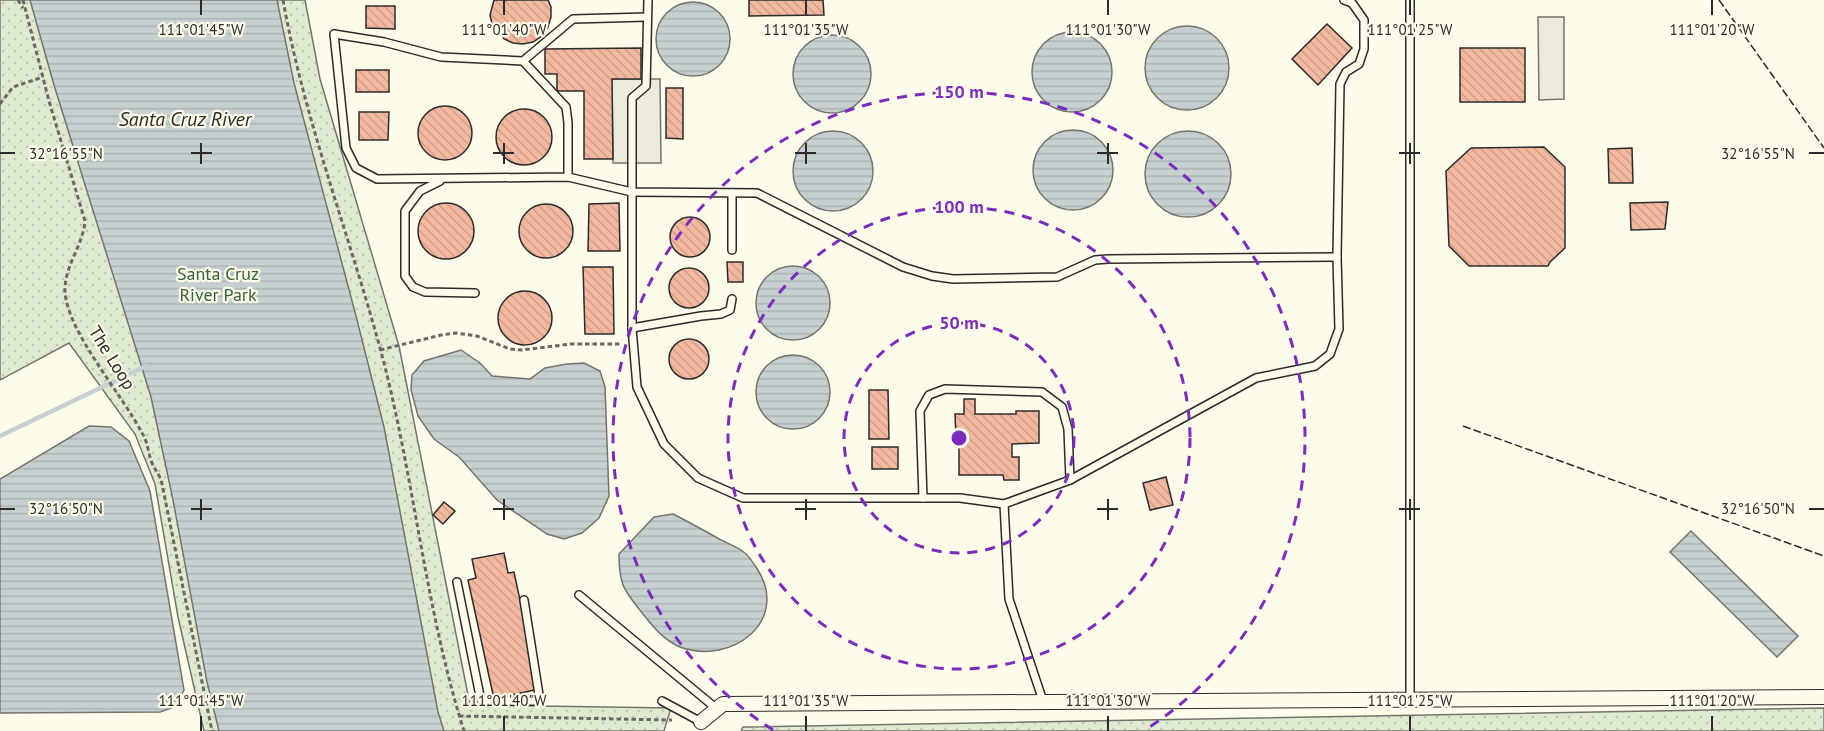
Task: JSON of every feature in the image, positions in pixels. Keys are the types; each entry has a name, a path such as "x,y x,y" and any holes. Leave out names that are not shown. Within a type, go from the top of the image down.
{"street":[{"path":"701,722 723,704 1824,697"}],"lane":[{"path":"648,0 646,86 632,98 632,328 638,387 664,444 698,478 743,498 960,498 1004,504 1070,480 1256,378 1315,366 1330,354 1339,329 1337,257 1340,84 1346,72 1359,64 1364,49 1364,20 1352,3 1344,0"},
{"path":"1410,0 1410,699"},
{"path":"647,17 573,19 523,61 441,57 384,42 334,34 346,148 356,168 377,179 568,177 632,192 757,193 903,267 932,276 953,279 1057,277 1095,260 1108,259 1337,257"},
{"path":"523,61 566,107 568,177"},
{"path":"442,179 420,191 405,211 405,276 413,287 424,292 475,293"},
{"path":"732,193 732,250"},
{"path":"632,328 721,314 730,310 732,299"},
{"path":"923,498 920,411 928,395 945,389 1042,392 1062,407 1068,429 1070,480"},
{"path":"1004,504 1009,599 1043,701"},
{"path":"457,582 481,701 540,701 524,600"},
{"path":"579,595 717,709"},
{"path":"662,701 701,722"}],"path":[{"path":"18,0 25,11"},
{"name":"The Loop","path":"23,0 85,221 65,285 67,305 80,334 143,434 165,494 212,731"},
{"path":"284,0 302,87 380,350 412,497 431,602 464,731"},
{"path":"0,104 13,87 43,77"},
{"path":"380,350 456,333 477,336 510,349 522,350 571,344 633,344"},
{"path":"459,716 660,719 701,722"}],"green space":[{"name":"Santa Cruz River","path":"0,0 305,0 320,79 399,346 470,705 671,708 664,731 204,731 178,617 155,484 135,434 69,343 0,380"},
{"path":"1824,708 1824,731 741,731 743,727"}],"shaded area":[{"path":"1538,17 1564,17 1564,99 1539,100"},
{"path":"612,79 660,79 661,163 613,163"}],"water":[{"name":"Santa Cruz River","path":"30,0 277,0 294,83 384,427 438,712 444,731 219,731 207,682 151,397 54,85"},
{"path":"693,2 714,8 724,18 730,39 724,60 714,70 693,76 672,70 662,60 656,39 662,18 672,8"},
{"path":"1187,26 1203,29 1217,38 1226,52 1229,68 1226,84 1217,98 1203,107 1187,110 1171,107 1157,98 1148,84 1145,68 1148,52 1157,38 1171,29"},
{"path":"1072,32 1087,35 1100,44 1109,57 1112,72 1109,87 1100,100 1087,109 1072,112 1057,109 1044,100 1035,87 1032,72 1035,57 1044,44 1057,35"},
{"path":"832,35 847,38 860,46 868,59 871,74 868,89 860,102 847,110 832,113 817,110 804,102 796,89 793,74 796,59 804,46 817,38"},
{"path":"1073,130 1088,133 1101,142 1110,155 1113,170 1110,185 1101,198 1088,207 1073,210 1058,207 1045,198 1036,185 1033,170 1036,155 1045,142 1058,133"},
{"path":"833,131 848,134 861,143 870,156 873,171 870,186 861,199 848,208 833,211 818,208 805,199 796,186 793,171 796,156 805,143 818,134"},
{"path":"1188,131 1212,138 1224,150 1231,174 1224,198 1212,210 1188,217 1164,210 1152,198 1145,174 1152,150 1164,138"},
{"path":"793,266 814,272 824,282 830,303 824,324 814,334 793,340 772,334 762,324 756,303 762,282 772,272"},
{"path":"461,350 480,363 492,376 530,379 545,368 584,363 600,371 605,387 609,496 599,518 582,533 564,539 547,534 497,500 459,457 434,439 418,416 411,390 412,375 424,361"},
{"path":"793,355 814,361 824,371 830,392 824,413 814,423 793,429 772,423 762,413 756,392 762,371 772,361"},
{"path":"89,426 111,427 129,441 150,491 184,690 175,707 160,712 0,713 0,479"},
{"path":"673,514 739,549 756,567 765,586 767,605 761,621 751,634 736,644 719,650 700,651 674,644 651,624 624,587 620,574 619,554 654,517"},
{"path":"1691,531 1798,636 1777,657 1670,552"}],"building":[{"path":"494,0 548,0 551,17 548,27 542,36 533,42 513,43 504,39 492,24 490,15"},
{"path":"749,0 823,0 824,15 749,16"},
{"path":"366,6 395,6 395,29 366,28"},
{"path":"1327,24 1352,48 1318,85 1292,59"},
{"path":"641,48 641,79 612,79 613,159 584,159 584,91 557,91 557,74 545,74 545,49"},
{"path":"1460,48 1525,48 1525,102 1460,102"},
{"path":"356,70 389,70 389,92 356,92"},
{"path":"666,88 683,88 683,139 666,138"},
{"path":"440,106 450,106 460,110 468,118 472,133 468,148 460,156 450,160 440,160 430,156 422,148 418,138 418,128 422,118 430,110"},
{"path":"524,109 539,114 547,122 552,137 547,152 539,160 524,165 509,160 501,152 496,137 501,122 509,114"},
{"path":"359,112 389,112 388,140 359,140"},
{"path":"1544,147 1565,167 1565,248 1548,266 1469,266 1449,246 1446,171 1471,148"},
{"path":"1632,148 1633,183 1609,183 1608,149"},
{"path":"1668,202 1665,229 1631,230 1630,203"},
{"path":"446,203 461,208 469,216 474,231 469,246 461,254 446,259 431,254 423,246 418,231 423,216 431,208"},
{"path":"619,203 620,251 588,251 589,204"},
{"path":"541,204 551,204 561,208 569,216 573,231 569,246 561,254 551,258 541,258 531,254 523,246 519,236 519,226 523,216 531,208"},
{"path":"690,217 698,218 704,223 709,229 709,245 704,251 698,256 690,257 682,256 676,251 671,245 670,237 671,229 676,223 682,218"},
{"path":"727,262 743,262 743,282 728,282"},
{"path":"583,267 613,267 614,334 585,334"},
{"path":"689,268 697,269 703,274 708,280 708,296 703,302 697,307 689,308 681,307 675,302 670,296 669,288 670,280 675,274 681,269"},
{"path":"520,291 530,291 540,295 548,303 552,318 548,333 540,341 530,345 520,345 510,341 502,333 498,323 498,313 502,303 510,295"},
{"path":"689,339 697,340 703,345 708,351 708,367 703,373 697,378 689,379 681,378 675,373 670,367 669,359 670,351 675,345 681,340"},
{"path":"869,390 888,390 889,439 869,439"},
{"path":"964,399 975,399 975,414 1016,414 1016,411 1039,411 1039,443 1012,444 1012,457 1019,457 1019,480 1004,480 1003,475 959,475 959,439 956,439 955,414 964,414"},
{"path":"872,447 898,447 898,469 872,469"},
{"path":"1166,477 1173,505 1150,510 1143,483"},
{"path":"444,502 455,511 443,524 433,515"},
{"path":"504,553 508,573 514,572 539,689 494,699 468,580 476,578 472,559"}],"waterway":[{"path":"0,436 146,366"}],"fence":[{"path":"1719,0 1824,148"},
{"path":"1463,426 1824,556"}],"park label":[{"name":"Santa Cruz River Park","path":"218,284"}]}
